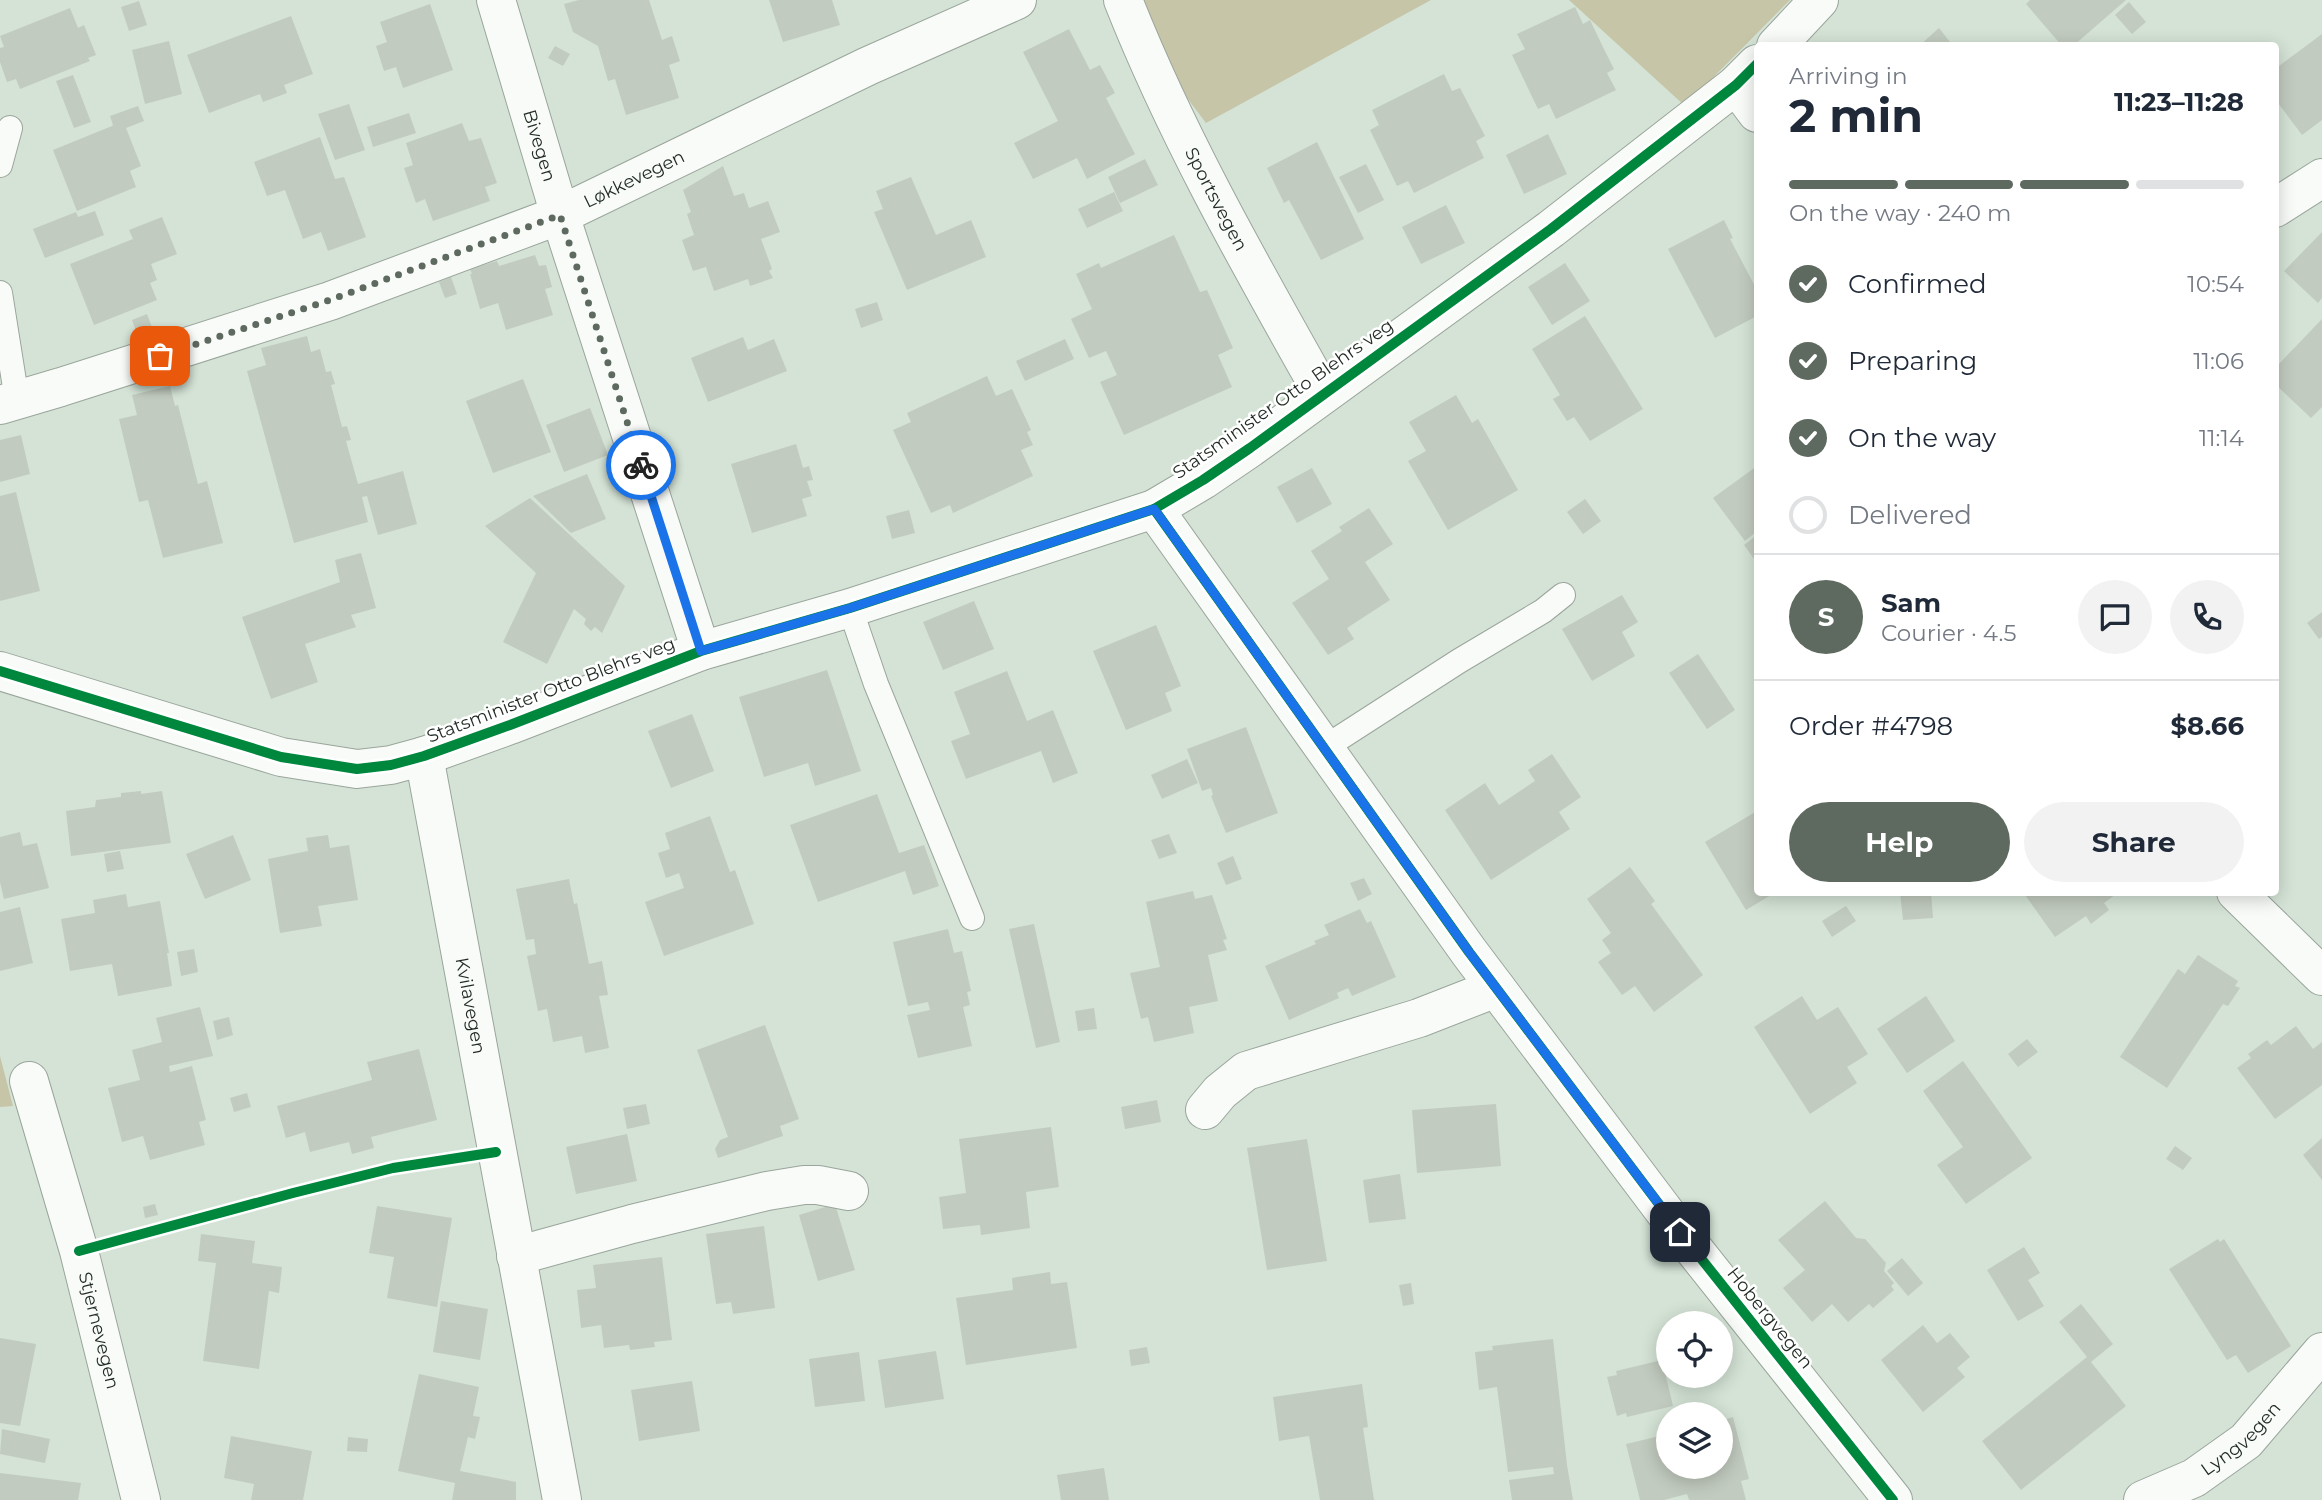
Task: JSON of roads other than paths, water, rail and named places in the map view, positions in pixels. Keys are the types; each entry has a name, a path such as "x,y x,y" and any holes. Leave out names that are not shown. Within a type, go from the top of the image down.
{"street":[{"name":"Bivegen","path":"496,0 560,215 701,651"},
{"name":"Løkkevegen","path":"8,402 330,300 560,215 868,66 1017,0"},
{"name":"Sportsvegen","path":"1123,0 1149,65 1189,148 1323,394"},
{"path":"1780,42 1819,0"},
{"name":"Statsminister Otto Blehrs veg","path":"0,671 281,757 357,769 424,757 701,651 850,608 1154,509 1231,461 1750,87"},
{"path":"2279,205 2322,178"},
{"name":"Hobergvegen","path":"1154,509 1496,988 1680,1232 1893,1500"},
{"name":"Kvilavegen","path":"424,757 562,1500"},
{"path":"2240,896 2322,976"},
{"path":"1205,1110 1220,1092 1246,1071 1419,1018 1496,988"},
{"name":"Stjernevegen","path":"29,1081 79,1251 141,1500"},
{"path":"516,1256 767,1191 804,1185 849,1191"},
{"name":"Lyngvegen","path":"2143,1500 2194,1478 2246,1441 2322,1352"}],"lane":[{"path":"0,164 10,128"},
{"path":"0,293 8,402"},
{"path":"1324,748 1459,661 1543,611 1563,594"},
{"path":"850,608 876,684 972,918"}]}
